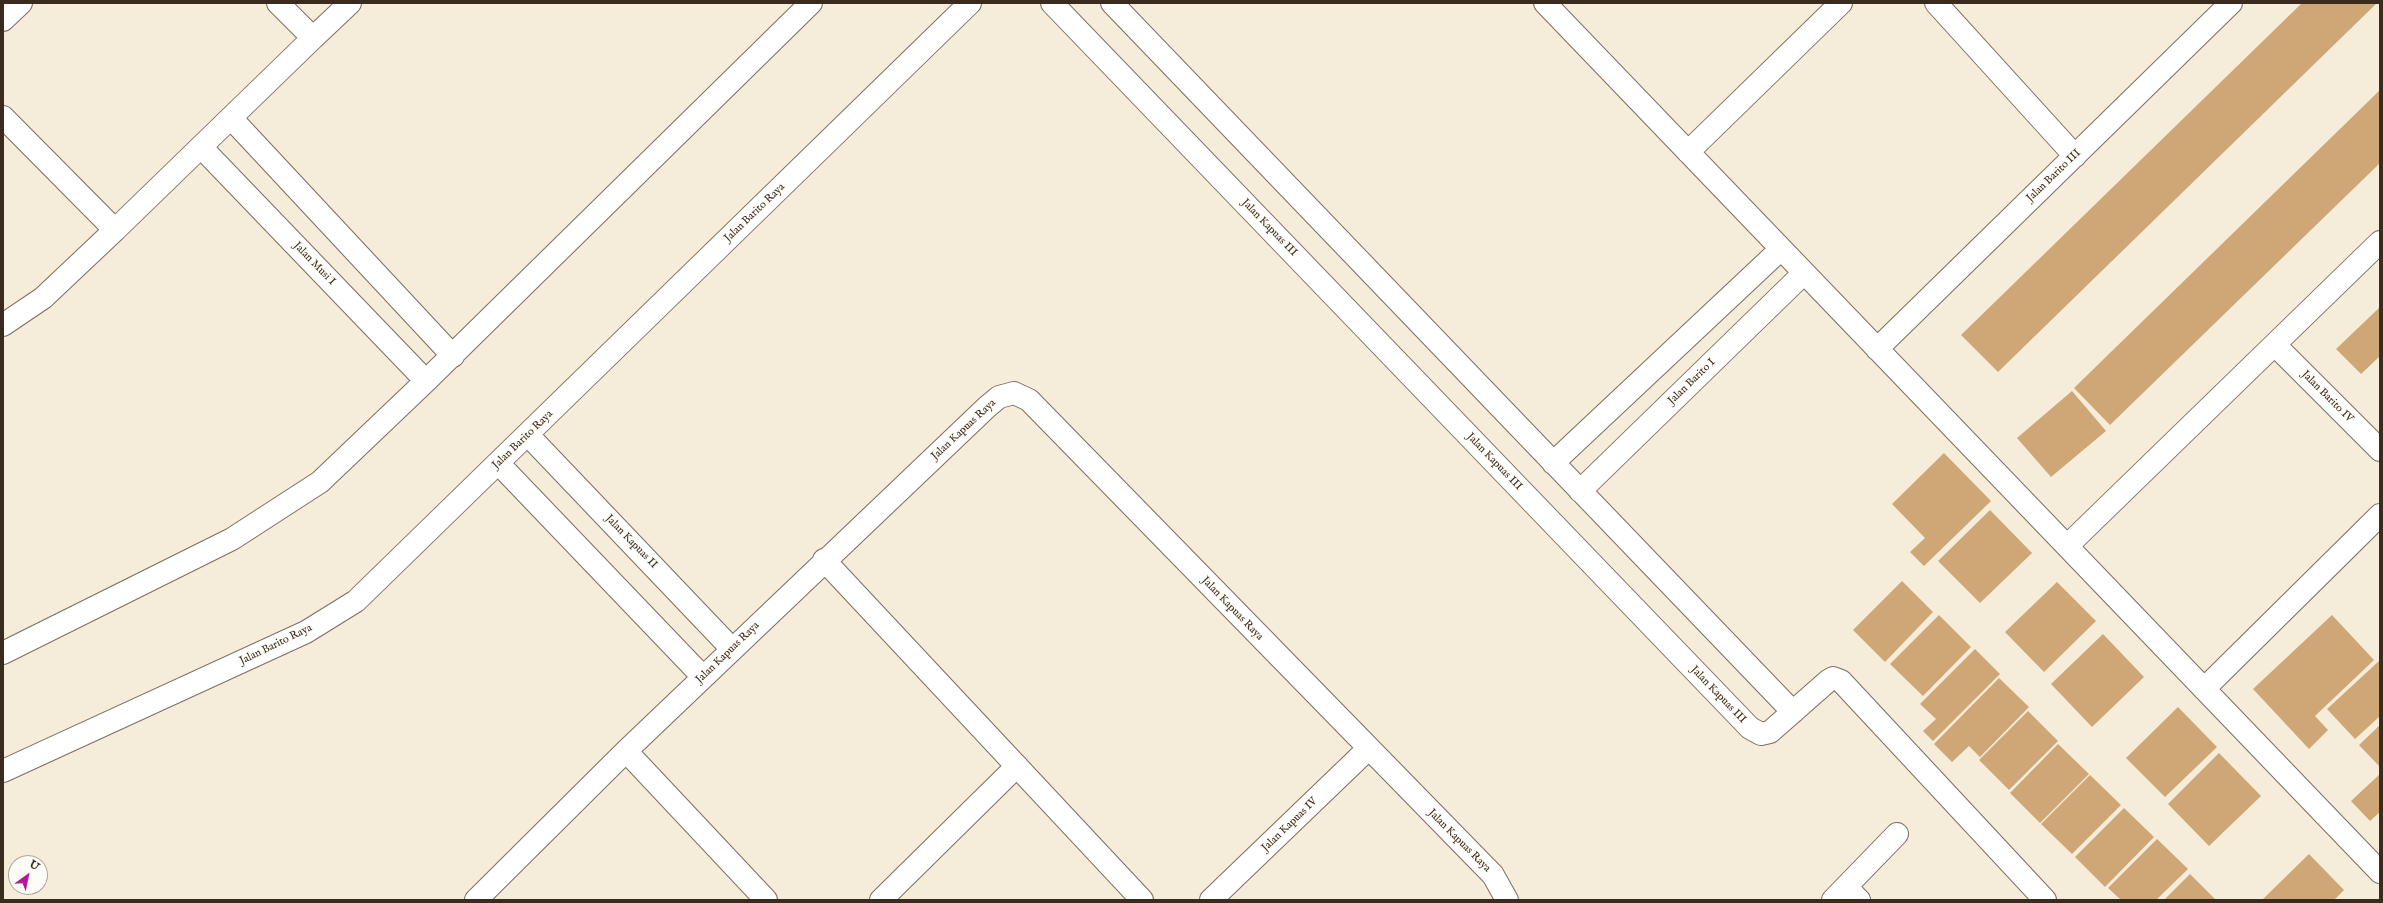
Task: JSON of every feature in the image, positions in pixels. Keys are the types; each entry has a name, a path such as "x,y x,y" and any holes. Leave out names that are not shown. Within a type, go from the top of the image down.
{"street":[{"path":"3,20 20,3"},
{"path":"278,3 313,38"},
{"path":"3,324 43,298 350,3"},
{"path":"3,653 239,535 320,482 453,356 811,3"},
{"name":"Jalan Barito Raya","path":"3,771 306,632 356,601 528,436 970,3"},
{"name":"Jalan Kapuas III","path":"1052,3 1750,728 1761,734 1770,732 1828,681 1833,678 1841,681 2045,900"},
{"path":"1112,3 1793,712"},
{"path":"1545,3 2380,872"},
{"path":"1688,152 1841,3"},
{"path":"1936,3 2075,156"},
{"name":"Jalan Barito III","path":"1877,349 2231,3"},
{"path":"3,117 115,230"},
{"path":"231,118 453,356"},
{"name":"Jalan Musi I","path":"201,147 426,381"},
{"path":"2068,546 2380,242"},
{"path":"1554,463 1781,249"},
{"name":"Jalan Barito I","path":"1580,491 1804,273"},
{"name":"Jalan Barito IV","path":"2275,345 2380,450"},
{"name":"Jalan Kapuas Raya","path":"476,900 626,751 824,560 987,407 1000,397 1014,393 1028,400 1493,875 1507,900"},
{"name":"Jalan Kapuas II","path":"528,436 732,649"},
{"path":"499,464 703,677"},
{"path":"2204,689 2380,515"},
{"path":"824,560 1142,900"},
{"name":"Jalan Kapuas IV","path":"1211,900 1368,749"},
{"path":"626,751 766,900"},
{"path":"881,900 1017,766"},
{"path":"1846,896 1897,834"}],"building":[{"path":"2302,3 2377,3 1998,372 1961,335"},
{"path":"2380,90 2380,163 2110,425 2074,388"},
{"path":"2380,307 2380,356 2361,374 2336,349"},
{"path":"2072,391 2106,431 2051,477 2017,438"},
{"path":"1944,453 1991,501 1924,566 1910,552 1925,538 1892,504"},
{"path":"1990,510 2032,553 1980,603 1938,561"},
{"path":"1902,581 1933,612 1885,662 1853,630"},
{"path":"2057,582 2096,621 2044,672 2005,632"},
{"path":"1939,615 1971,647 1923,696 1890,664"},
{"path":"2332,615 2374,660 2315,716 2328,730 2309,749 2253,689"},
{"path":"2103,634 2144,677 2092,727 2051,684"},
{"path":"1975,649 2000,674 1933,741 1923,731 1936,719 1920,704"},
{"path":"2379,661 2380,716 2355,739 2327,709"},
{"path":"1999,678 2029,707 1980,757 1969,746 1952,762 1934,744"},
{"path":"2178,707 2217,747 2165,797 2126,758"},
{"path":"2028,711 2058,741 2009,790 1979,760"},
{"path":"2380,725 2380,767 2359,745"},
{"path":"2058,744 2089,774 2040,823 2010,793"},
{"path":"2219,753 2261,796 2209,846 2168,804"},
{"path":"2380,774 2380,812 2370,821 2351,801"},
{"path":"2090,775 2121,805 2072,854 2041,824"},
{"path":"2124,808 2154,837 2105,887 2075,857"},
{"path":"2157,839 2188,869 2156,900 2121,900 2108,888"},
{"path":"2309,854 2344,890 2334,900 2262,900"},
{"path":"2190,874 2216,900 2164,900"}]}
